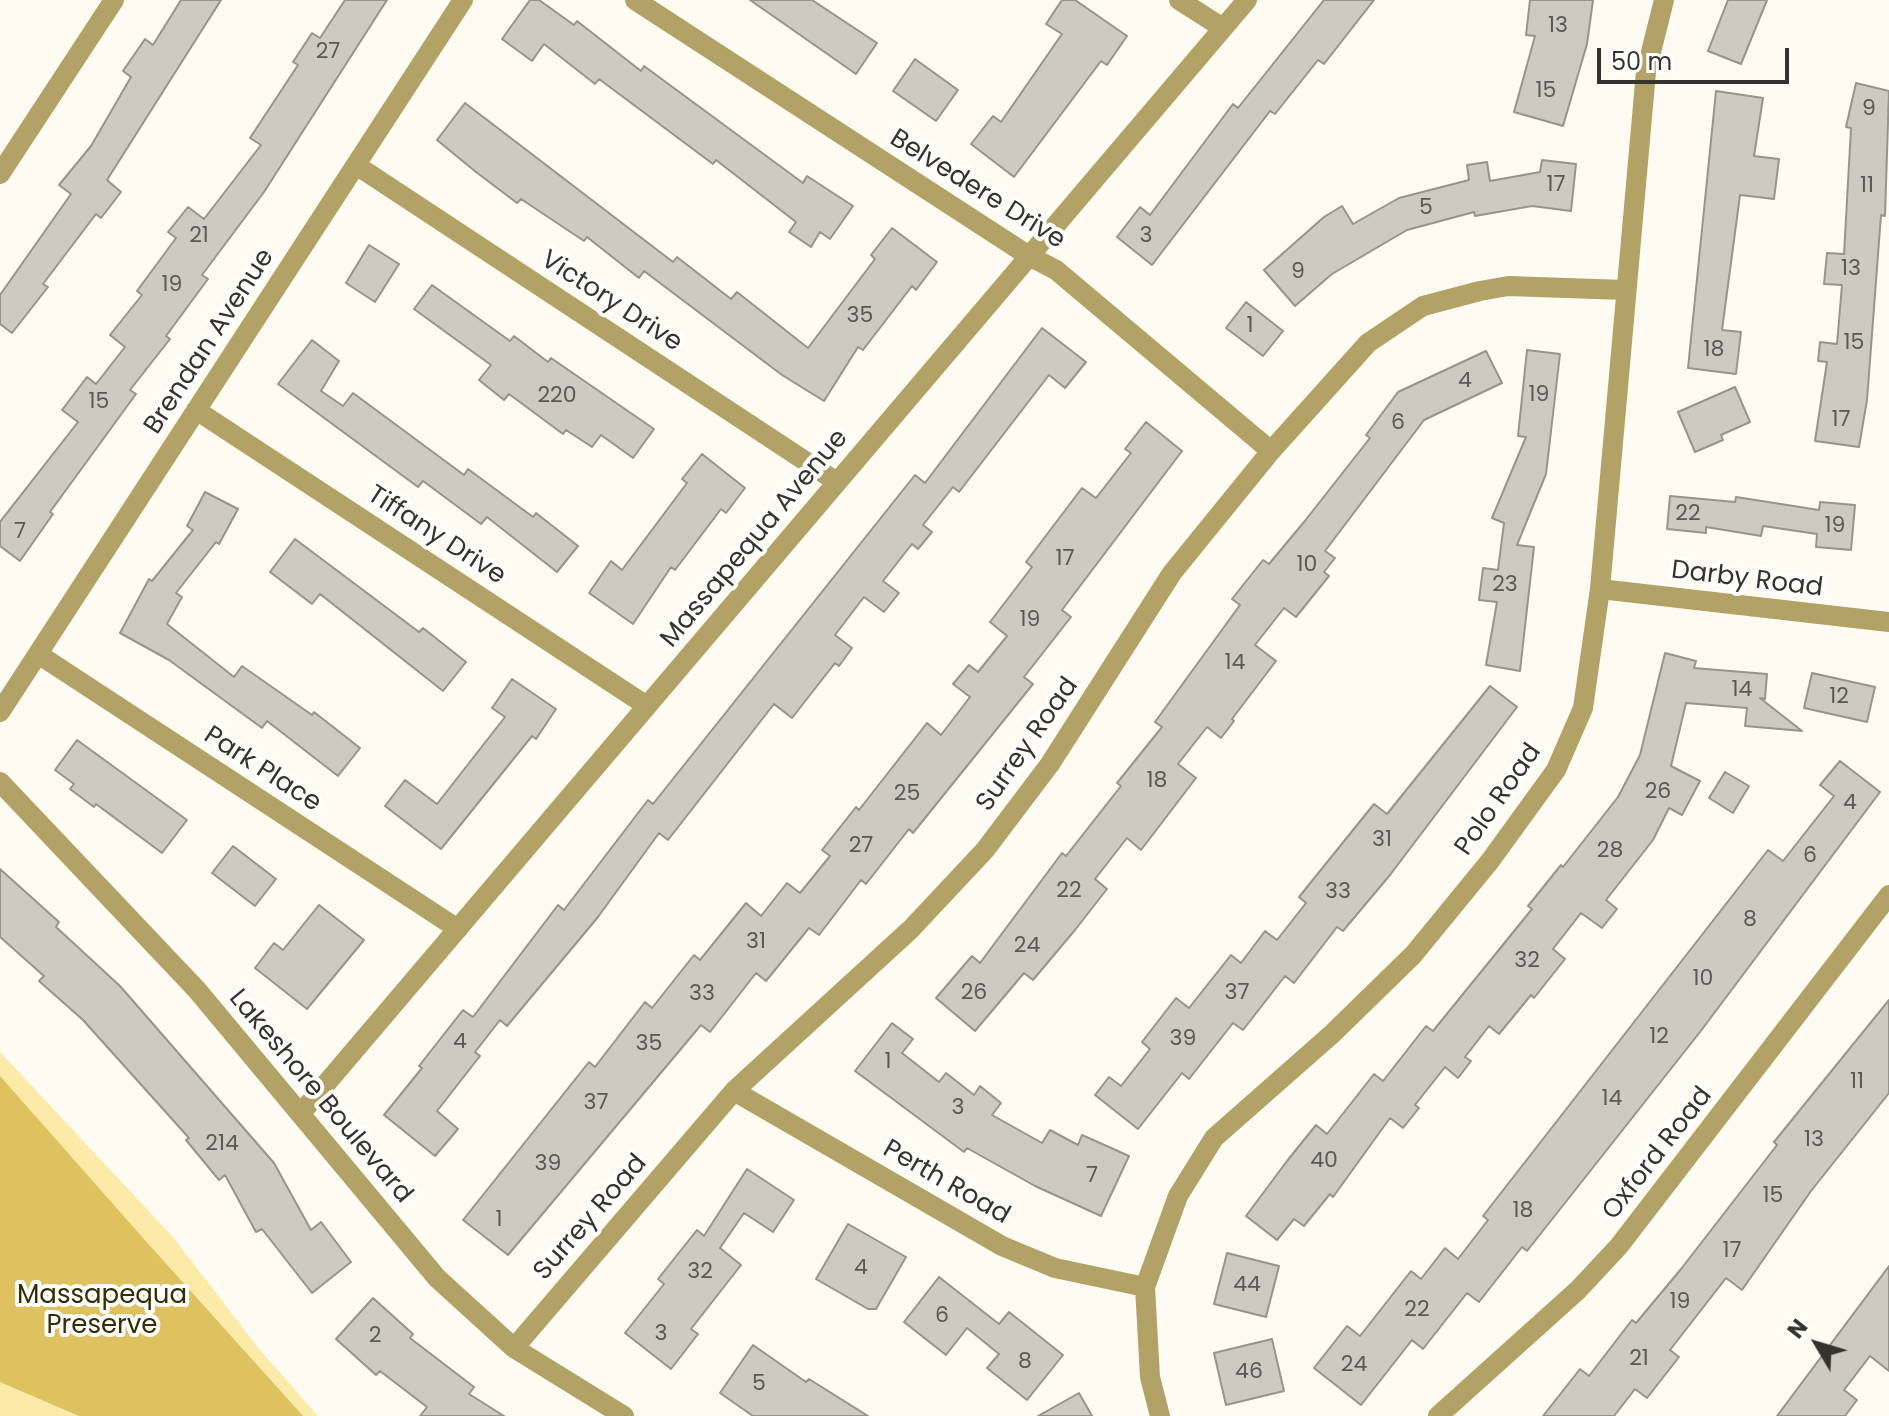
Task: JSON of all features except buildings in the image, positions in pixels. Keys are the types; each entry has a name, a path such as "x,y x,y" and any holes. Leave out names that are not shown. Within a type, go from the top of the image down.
{"street":[{"path":"0,174 114,0"},
{"name":"Brendan Avenue","path":"0,712 463,0"},
{"name":"Belvedere Drive","path":"635,0 1029,256 1056,270 1271,451"},
{"path":"1179,0 1223,28"},
{"name":"Massapequa Avenue","path":"302,1112 1247,0"},
{"name":"Polo Road","path":"1160,1416 1150,1377 1145,1287 1178,1196 1214,1138 1332,1034 1413,955 1490,861 1556,770 1583,708 1600,589 1646,72 1664,0"},
{"name":"Victory Drive","path":"356,165 837,482"},
{"name":"Surrey Road","path":"514,1348 734,1091 911,929 985,850 1050,764 1172,573 1271,451 1368,343 1423,306 1508,286 1625,290"},
{"name":"Tiffany Drive","path":"196,410 647,706"},
{"name":"Darby Road","path":"1600,589 1889,622"},
{"name":"Park Place","path":"38,654 458,929"},
{"name":"Lakeshore Boulevard","path":"0,782 158,946 302,1112 437,1278 514,1348 624,1416"},
{"name":"Oxford Road","path":"1438,1416 1578,1290 1619,1246 1889,895"},
{"name":"Perth Road","path":"734,1091 1002,1246 1055,1268 1145,1287"}],"green space":[{"name":"Massapequa Preserve","path":"0,1052 172,1236 260,1350 318,1416 0,1416"},
{"name":"Massapequa Preserve","path":"0,1076 303,1416 79,1416 0,1382"}]}
